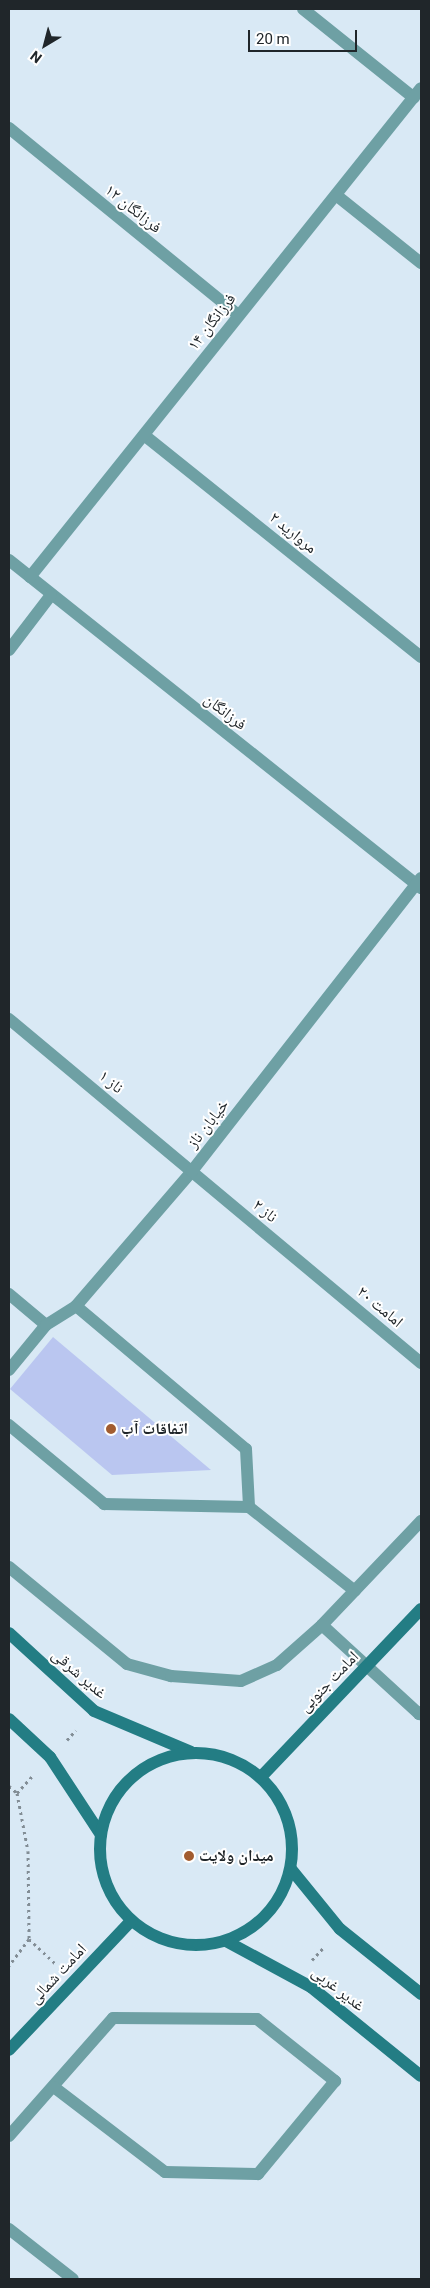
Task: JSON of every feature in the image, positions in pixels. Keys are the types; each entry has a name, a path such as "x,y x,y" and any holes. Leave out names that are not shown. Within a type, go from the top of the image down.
{"main road":[{"name":"امامت جنوبی","path":"261,1777 421,1609"},
{"name":"غدیر شرقی","path":"9,1633 94,1711 191,1752"},
{"path":"9,1719 50,1757 100,1835"},
{"path":"191,1752 216,1754 240,1763 261,1777 277,1796 288,1819 293,1844 291,1869 282,1893 268,1914 248,1930 226,1941 201,1946 176,1943 152,1935 131,1921 114,1901 103,1878 98,1853 100,1835 109,1804 124,1784 143,1768 166,1757 191,1752"},
{"path":"291,1869 340,1929 421,1994"},
{"name":"امامت شمالی","path":"9,2050 131,1921"},
{"name":"غدیر غربی","path":"226,1941 311,1987 421,2076"}],"street":[{"path":"303,9 418,93"},
{"name":"فرزانگان ۱۴","path":"30,577 238,315 418,93"},
{"name":"فرزانگان ۱۲","path":"9,128 238,315"},
{"path":"336,195 421,263"},
{"name":"مروارید ۲","path":"144,435 421,657"},
{"name":"فرزانگان","path":"9,560 420,883"},
{"path":"9,650 52,595"},
{"name":"خیابان ناز","path":"9,1370 46,1325 76,1306 192,1171 420,883"},
{"name":"ناز ۱","path":"9,1019 192,1171"},
{"name":"ناز ۲","path":"192,1171 317,1275"},
{"name":"امامت ۲۰","path":"317,1275 421,1363"},
{"path":"9,1294 46,1325"},
{"path":"76,1306 246,1449 249,1507"},
{"path":"9,1424 104,1504 249,1507 355,1591"},
{"path":"9,1567 127,1664 171,1676 240,1681 277,1665 322,1625 421,1521"},
{"path":"322,1625 421,1714"},
{"path":"9,2136 113,2018 257,2019 335,2081 258,2174 165,2172 54,2087"},
{"path":"9,2229 73,2279"}],"path":[{"path":"9,1786 17,1793 28,1851 29,1940 9,1966"}],"building":[{"name":"اتفاقات آب","path":"53,1337 211,1470 112,1475 10,1389"}],"place":[{"name":"اتفاقات آب","path":"111,1429"},
{"name":"میدان ولایت","path":"189,1856"}]}
